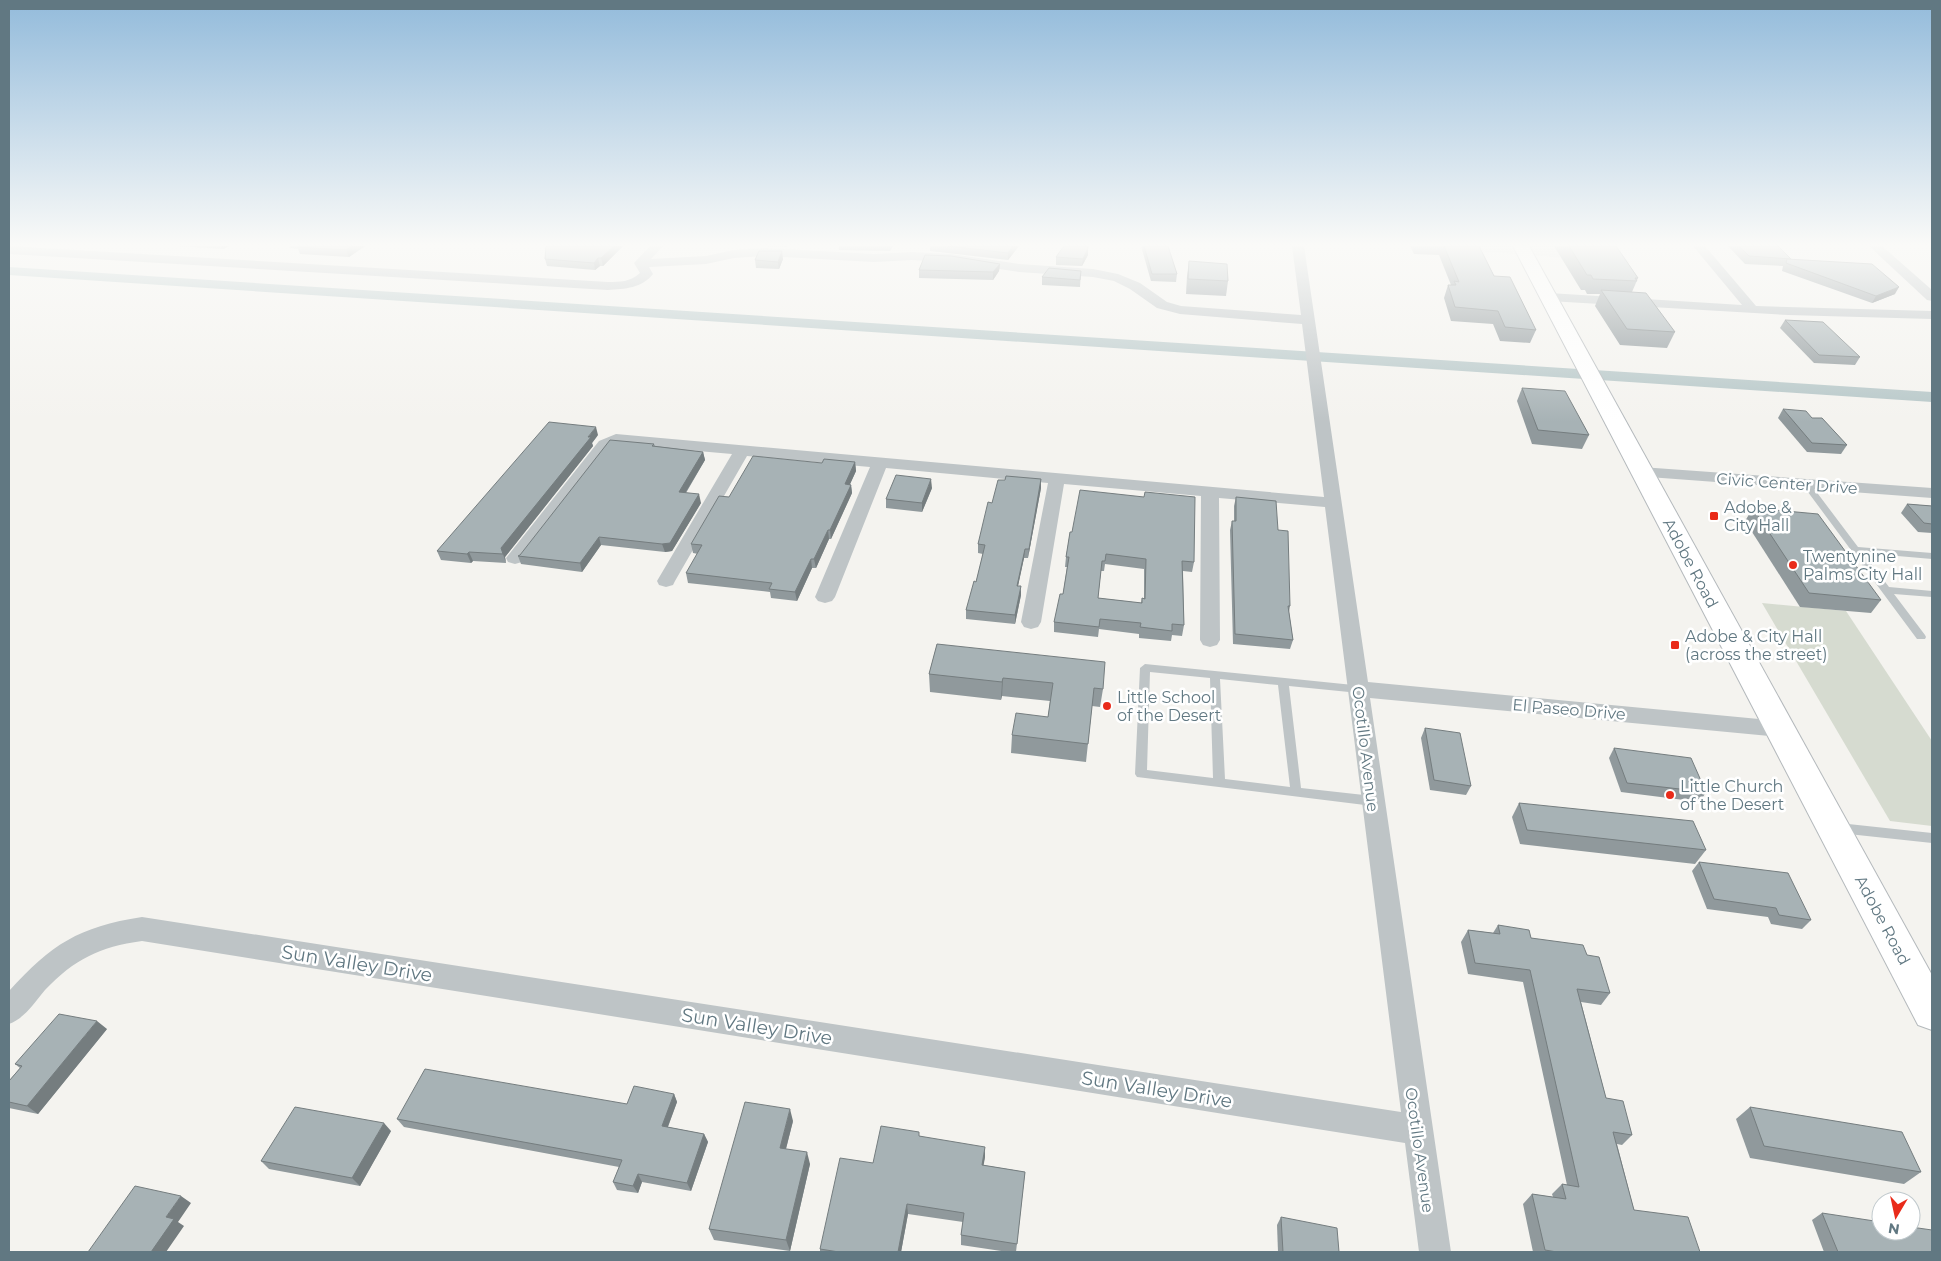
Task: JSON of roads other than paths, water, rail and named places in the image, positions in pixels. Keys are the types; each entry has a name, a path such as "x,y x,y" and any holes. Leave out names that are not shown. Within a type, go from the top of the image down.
{"main road":[{"name":"Adobe Road","path":"1553,305 1932,1012"}],"street":[{"path":"1162,305 1180,310 1308,320"},
{"name":"Ocotillo Avenue","path":"1306,305 1435,1252"},
{"path":"1672,305 1864,315 1932,315"},
{"path":"1748,305 1752,310"},
{"path":"515,558 606,444 616,439 1333,503"},
{"path":"666,581 743,449"},
{"path":"825,597 880,462"},
{"name":"Civic Center Drive","path":"1642,472 1932,493"},
{"path":"1031,622 1057,478"},
{"path":"1210,492 1210,640"},
{"name":"El Paseo Drive","path":"1359,689 1780,729"},
{"name":"Sun Valley Drive","path":"9,1011 65,954 98,938 117,932 142,929 1417,1130"}],"lane":[{"path":"1806,484 1921,637"},
{"path":"1855,550 1932,556"},
{"path":"1886,590 1932,594"},
{"path":"1359,689 1145,668 1141,774 1373,801"},
{"path":"1215,675 1219,784"},
{"path":"1283,682 1296,792"},
{"path":"1833,828 1932,838"}],"waterway":[{"path":"521,305 1932,397"}],"place":[{"name":"Adobe & City Hall","path":"1714,516"},
{"name":"Twentynine Palms City Hall","path":"1793,565"},
{"name":"Adobe & City Hall (across the street)","path":"1675,645"},
{"name":"Little School of the Desert","path":"1107,706"},
{"name":"Little Church of the Desert","path":"1670,795"}]}
